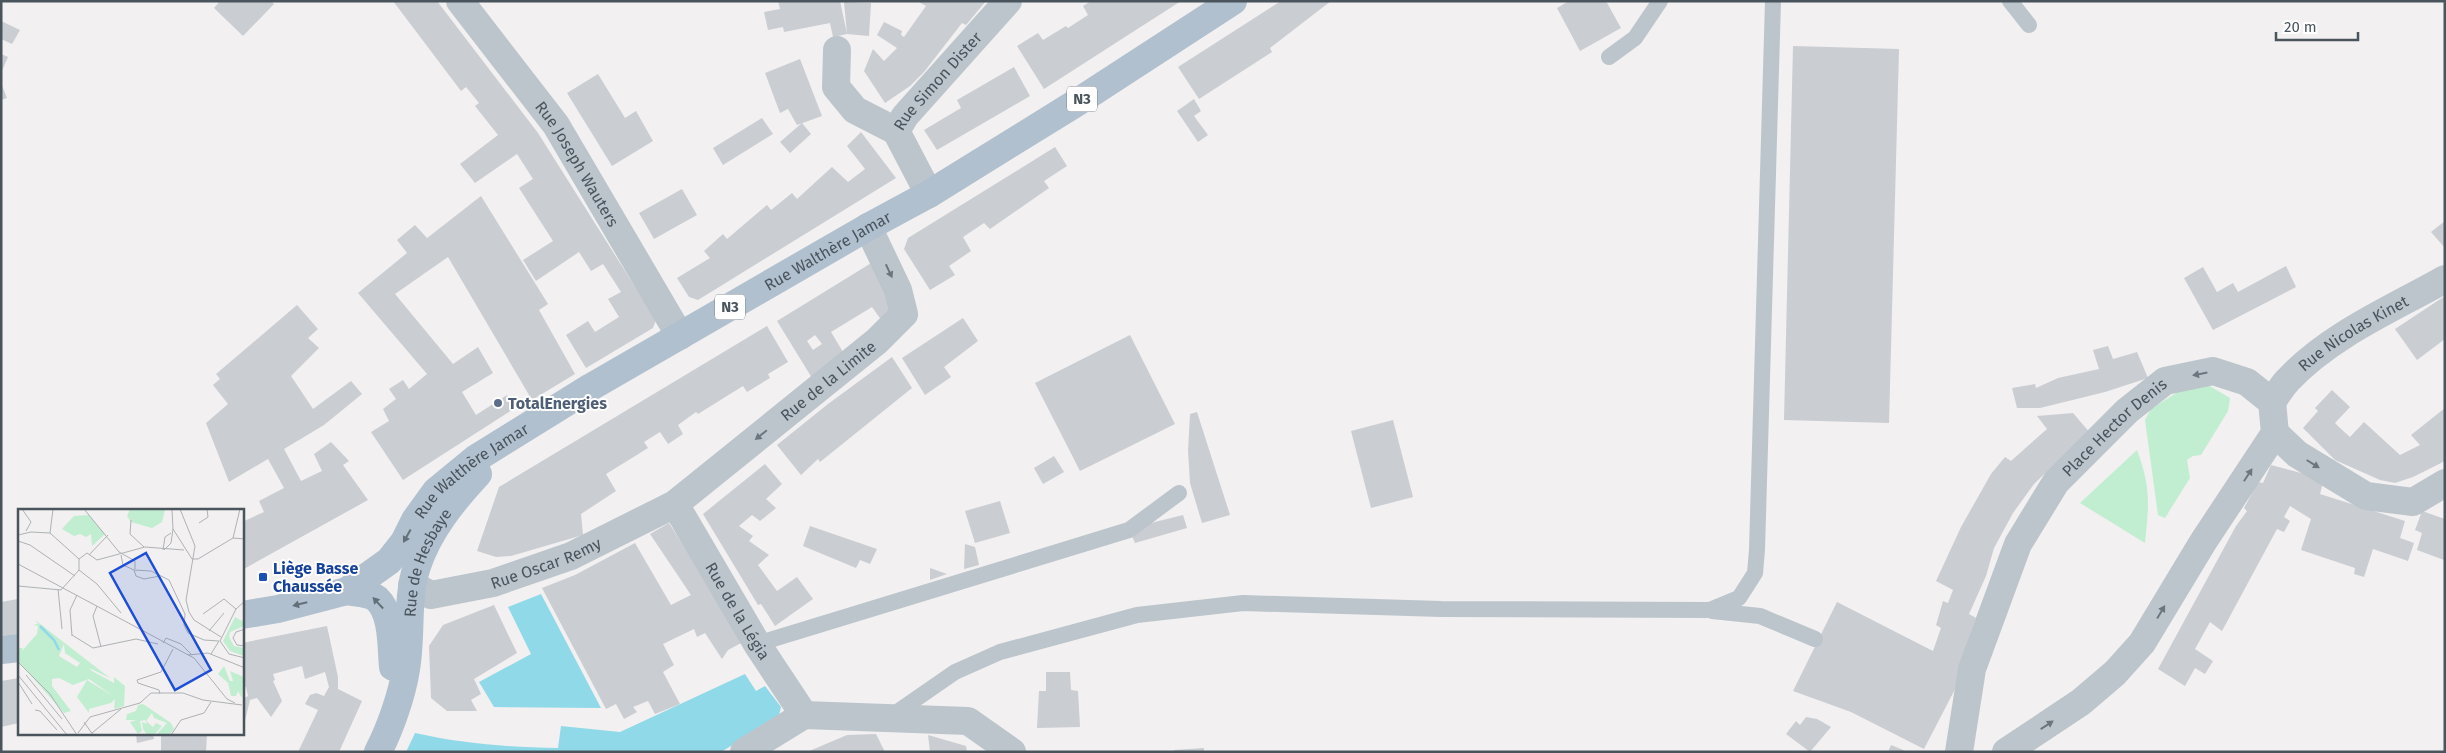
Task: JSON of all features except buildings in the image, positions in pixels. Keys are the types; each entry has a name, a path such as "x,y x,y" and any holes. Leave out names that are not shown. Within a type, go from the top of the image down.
{"main road":[{"name":"Rue Walthère Jamar","path":"347,592 389,561 404,542 430,498 446,481 475,460 591,387 868,226 929,194 1076,103 1233,1"},
{"name":"Rue de Hesbaye","path":"378,752 387,734 406,669 412,585 417,565 432,532 454,499 503,444"},
{"name":"Rue de Hesbaye","path":"347,592 368,595 377,600 386,613 396,703"},
{"name":"N3","path":"244,616 347,592"},
{"path":"1,650 18,648"}],"street":[{"name":"Rue Joseph Wauters","path":"460,1 556,126 680,336"},
{"name":"Rue Simon Dister","path":"929,194 896,131 905,116 1008,1"},
{"path":"837,50 836,87 855,110 896,131"},
{"name":"Rue de la Limite","path":"676,504 877,341 904,314 898,290 868,226"},
{"name":"Rue Nicolas Kinet","path":"2272,402 2287,380 2323,350 2445,279"},
{"name":"Place Hector Denis","path":"1959,752 1972,669 2018,544 2056,482 2127,411 2165,381 2213,371 2247,382 2272,402"},
{"path":"2006,752 2081,702 2115,673 2142,643 2203,542 2275,433 2272,402"},
{"path":"2275,433 2297,454 2366,496 2413,502 2445,483"},
{"name":"Rue Oscar Remy","path":"412,585 431,595 493,583 572,556 676,504"},
{"name":"Rue de la Légia","path":"676,504 757,644 804,715"},
{"path":"744,752 804,715 968,722 1012,752"}],"lane":[{"path":"1608,57 1635,38 1660,1"},
{"path":"1710,610 1739,598 1755,573 1772,1"},
{"path":"2010,1 2029,25"},
{"path":"757,644 1129,530 1179,493"},
{"path":"888,718 956,672 1000,652 1136,615 1243,603 1441,609 1710,610 1760,616 1815,639"}],"green space":[{"path":"2208,385 2230,398 2228,411 2201,455 2193,456 2187,460 2190,478 2165,518 2158,515 2145,420 2151,409 2181,390"},
{"path":"2137,450 2145,475 2148,496 2145,543 2080,503"}],"water":[{"path":"541,594 601,708 494,707 479,682 531,654 508,607"},
{"path":"745,674 756,691 765,686 781,707 779,715 721,752 406,752 415,733 486,744 558,748 561,726 620,732"}],"place":[{"name":"TotalEnergies","path":"498,403"},
{"name":"Liège Basse Chaussée","path":"263,577"}]}
